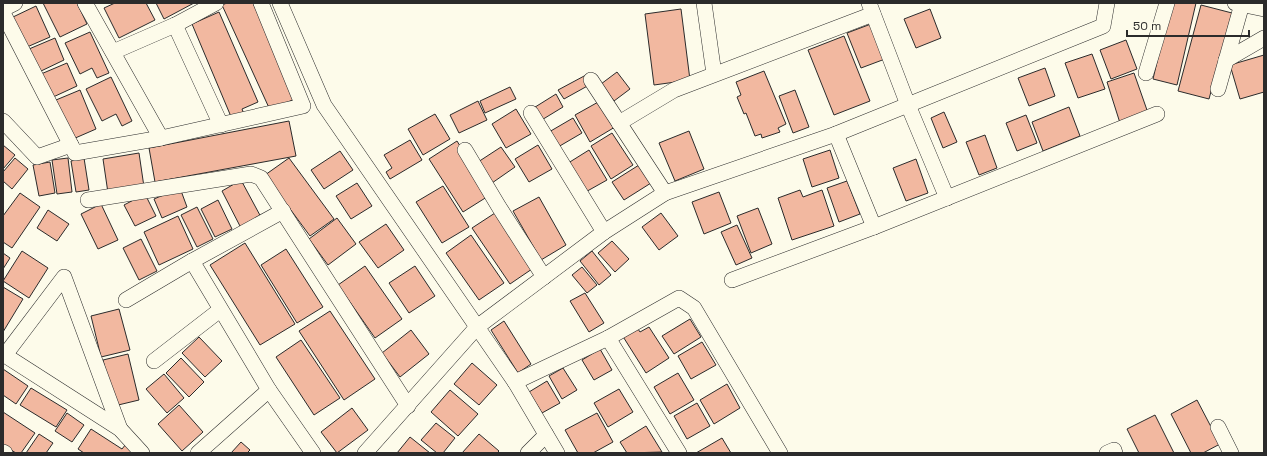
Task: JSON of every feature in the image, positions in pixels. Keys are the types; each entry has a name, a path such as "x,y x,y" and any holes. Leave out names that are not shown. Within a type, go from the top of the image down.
{"street":[{"path":"3,9 15,3"},
{"path":"85,3 161,138"},
{"path":"113,52 175,25 216,3"},
{"path":"3,13 75,153 161,138 304,106 261,3"},
{"path":"280,3 324,105 515,382 557,453"},
{"path":"704,3 714,74"},
{"path":"364,453 408,406 477,327 604,232 666,193 836,134 1103,26 1107,3"},
{"path":"1146,73 1167,3"},
{"path":"1218,89 1239,4 1264,9"},
{"path":"619,123 674,90 871,8 908,105 947,198"},
{"path":"175,25 221,125"},
{"path":"1226,60 1264,38"},
{"path":"591,80 666,193"},
{"path":"531,113 604,232"},
{"path":"732,280 874,227 1157,114"},
{"path":"3,121 37,157 71,145"},
{"path":"836,134 874,227"},
{"path":"466,150 499,207 544,277"},
{"path":"88,200 251,174 261,178 408,406"},
{"path":"126,300 192,260 283,211"},
{"path":"192,260 220,310 269,390 313,453"},
{"path":"120,429 64,277 4,355 120,429 142,453"},
{"path":"515,382 608,338 678,298 694,308 780,453"},
{"path":"154,361 220,310"},
{"path":"608,338 679,453"},
{"path":"198,453 269,390"},
{"path":"1218,427 1231,453"},
{"path":"528,453 546,435"},
{"path":"1107,453 1114,450 1115,453"}],"building":[{"path":"43,3 77,3 87,24 60,37"},
{"path":"115,3 146,3 155,20 119,38 104,8"},
{"path":"156,3 194,3 164,19"},
{"path":"227,3 253,3 297,98 270,110 222,5"},
{"path":"1171,3 1196,3 1177,85 1153,79"},
{"path":"1201,5 1232,13 1209,99 1178,91"},
{"path":"36,6 50,37 27,47 13,17"},
{"path":"681,9 690,80 654,85 645,14"},
{"path":"930,9 941,38 916,48 904,19"},
{"path":"219,12 258,102 242,109 244,114 232,119 192,24"},
{"path":"871,24 885,59 861,68 847,33"},
{"path":"90,32 109,73 97,78 92,68 80,74 65,43"},
{"path":"844,36 870,101 834,115 808,50"},
{"path":"55,38 64,60 39,72 29,49"},
{"path":"1126,40 1137,69 1111,79 1100,50"},
{"path":"1092,54 1105,89 1078,98 1065,63"},
{"path":"1264,55 1264,92 1240,99 1230,65"},
{"path":"67,63 77,86 51,98 41,74"},
{"path":"1045,68 1055,96 1029,106 1018,78"},
{"path":"764,71 786,124 778,128 780,132 762,138 761,134 755,136 746,113 744,114 737,97 741,95 736,82"},
{"path":"617,72 630,89 614,101 601,84"},
{"path":"1134,73 1148,113 1120,123 1107,82"},
{"path":"586,75 591,84 564,99 558,90"},
{"path":"111,77 132,121 122,126 116,114 102,121 86,89"},
{"path":"510,87 516,99 485,113 480,101"},
{"path":"80,90 96,129 73,139 56,100"},
{"path":"795,90 809,127 793,133 779,96"},
{"path":"556,94 563,107 540,121 532,109"},
{"path":"478,101 487,120 459,133 450,115"},
{"path":"600,101 615,127 590,142 575,115"},
{"path":"1069,107 1080,136 1043,151 1032,122"},
{"path":"516,109 531,134 506,148 492,124"},
{"path":"944,112 957,142 943,148 931,118"},
{"path":"435,114 450,139 423,155 408,129"},
{"path":"1026,115 1037,143 1017,151 1006,123"},
{"path":"573,118 582,133 558,147 549,132"},
{"path":"289,121 296,156 155,182 149,148"},
{"path":"689,131 704,169 675,181 659,143"},
{"path":"612,133 633,165 611,179 591,146"},
{"path":"985,135 997,168 979,175 966,142"},
{"path":"410,140 422,160 390,179 386,172 392,168 384,155"},
{"path":"457,141 490,195 463,212 429,159"},
{"path":"3,145 15,155 3,169"},
{"path":"538,145 552,169 529,182 515,159"},
{"path":"501,147 515,167 492,183 478,162"},
{"path":"589,150 607,180 582,194 565,165"},
{"path":"830,150 839,178 812,187 803,159"},
{"path":"340,151 353,170 324,189 311,170"},
{"path":"139,153 144,187 108,193 103,159"},
{"path":"15,158 28,169 12,189 3,181 3,172"},
{"path":"68,158 72,192 57,194 52,160"},
{"path":"84,158 89,190 76,192 71,161"},
{"path":"289,158 334,219 310,236 265,175"},
{"path":"916,159 928,193 906,201 893,168"},
{"path":"50,162 55,193 39,196 33,165"},
{"path":"639,165 651,183 624,200 612,182"},
{"path":"241,180 262,219 242,230 222,191"},
{"path":"847,181 860,214 839,222 827,188"},
{"path":"357,183 372,206 351,219 336,196"},
{"path":"443,186 469,227 442,243 416,202"},
{"path":"180,188 187,207 162,218 154,199"},
{"path":"800,190 803,197 822,190 834,226 792,240 778,198"},
{"path":"719,192 731,223 704,234 692,202"},
{"path":"20,193 40,207 12,248 3,242 3,216"},
{"path":"145,194 156,216 135,226 124,205"},
{"path":"539,197 566,245 541,260 513,211"},
{"path":"218,200 232,229 215,237 201,209"},
{"path":"101,204 118,240 98,249 81,214"},
{"path":"197,207 213,239 197,247 181,215"},
{"path":"758,208 772,244 751,253 737,216"},
{"path":"48,210 69,224 57,241 37,228"},
{"path":"495,213 532,269 510,284 472,228"},
{"path":"661,213 678,236 659,250 642,227"},
{"path":"178,216 193,249 159,265 144,232"},
{"path":"337,218 356,244 328,265 309,239"},
{"path":"386,224 404,250 378,268 359,242"},
{"path":"737,225 752,258 736,265 721,232"},
{"path":"471,235 504,283 479,300 446,253"},
{"path":"141,239 157,271 139,280 123,248"},
{"path":"612,241 629,259 615,272 598,253"},
{"path":"245,243 295,324 260,345 210,265"},
{"path":"286,249 323,307 297,323 261,265"},
{"path":"22,251 48,268 29,298 3,281"},
{"path":"592,251 611,275 599,285 580,261"},
{"path":"3,253 10,258 3,269"},
{"path":"365,266 402,319 375,338 338,285"},
{"path":"415,266 435,296 409,313 389,283"},
{"path":"582,267 597,285 587,293 572,275"},
{"path":"3,287 23,299 3,332"},
{"path":"585,293 604,323 589,332 570,301"},
{"path":"119,309 130,350 101,357 91,316"},
{"path":"330,311 375,379 344,400 299,331"},
{"path":"690,319 701,337 674,354 662,336"},
{"path":"504,321 531,364 518,373 491,330"},
{"path":"636,326 640,332 649,327 669,358 646,373 622,335"},
{"path":"411,330 429,354 400,377 382,353"},
{"path":"199,337 222,361 205,377 182,353"},
{"path":"301,340 340,398 314,415 276,357"},
{"path":"702,342 716,365 691,379 678,356"},
{"path":"600,349 612,370 594,380 582,360"},
{"path":"128,354 139,400 114,406 103,360"},
{"path":"181,358 204,382 189,397 166,373"},
{"path":"472,363 497,385 479,405 454,384"},
{"path":"563,368 577,390 562,399 549,376"},
{"path":"3,369 28,386 16,404 3,395"},
{"path":"678,373 694,400 670,414 654,387"},
{"path":"164,374 184,398 167,413 146,389"},
{"path":"547,381 560,403 542,413 529,392"},
{"path":"727,384 740,408 714,424 700,400"},
{"path":"31,388 67,410 56,427 20,405"},
{"path":"619,389 633,412 608,427 594,403"},
{"path":"450,390 478,414 458,436 431,412"},
{"path":"1197,400 1220,444 1203,453 1191,453 1171,414"},
{"path":"697,403 710,426 687,439 674,416"},
{"path":"179,405 203,432 182,451 158,424"},
{"path":"352,408 368,430 337,453 321,432"},
{"path":"3,412 35,433 21,453 16,453 3,445"},
{"path":"67,413 84,425 72,442 55,431"},
{"path":"597,413 613,442 593,453 578,453 565,430"},
{"path":"1155,415 1174,453 1139,453 1127,429"},
{"path":"436,423 455,438 443,453 437,453 421,440"},
{"path":"646,426 662,452 627,453 620,442"},
{"path":"91,429 122,449 126,444 132,453 84,453 78,449"},
{"path":"39,434 53,443 46,453 26,453"},
{"path":"479,434 499,451 497,453 462,453"},
{"path":"410,437 430,453 397,453"},
{"path":"722,438 731,453 696,453"},
{"path":"241,442 250,450 247,453 231,453"}]}
